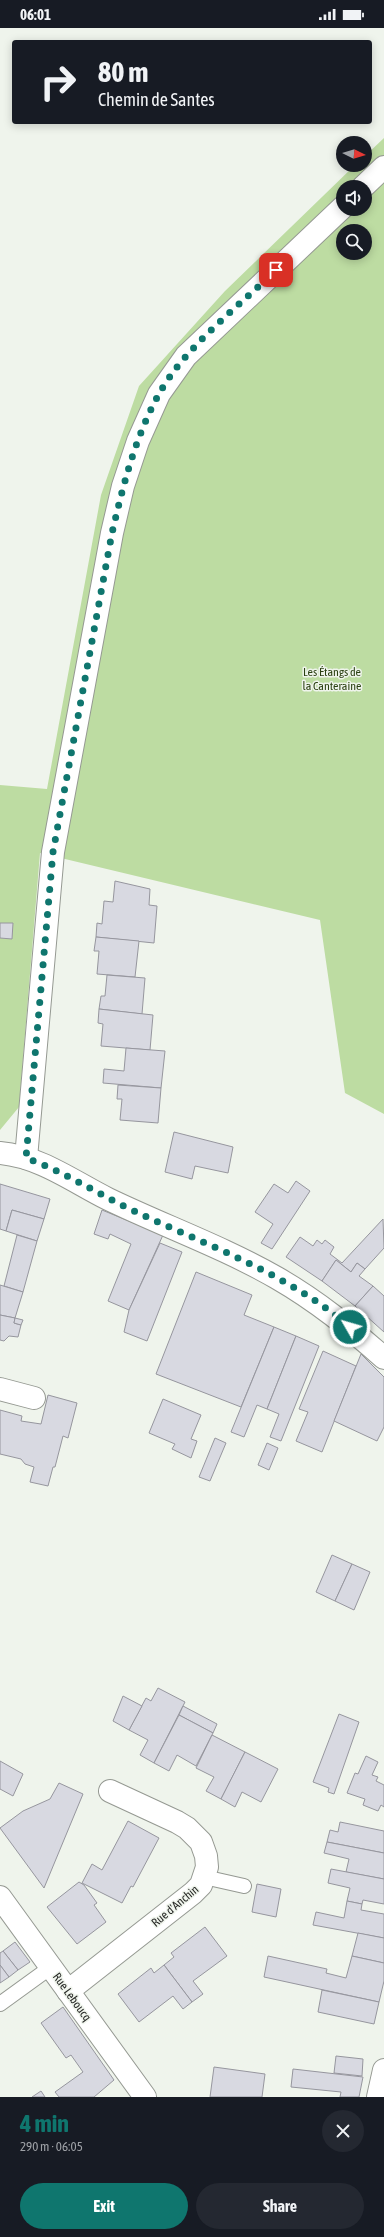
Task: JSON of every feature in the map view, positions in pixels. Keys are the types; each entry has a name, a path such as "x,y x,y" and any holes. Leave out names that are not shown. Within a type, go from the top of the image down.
{"street":[{"path":"371,180 384,168"},
{"path":"26,1158 53,852 112,533 124,486 138,441 159,394 186,356 336,213"},
{"path":"0,1153 26,1158 44,1164 106,1198 234,1256 278,1279 341,1320 384,1358"},
{"path":"0,1389 34,1398"},
{"name":"Rue d'Anchin","path":"68,1991 193,1893 201,1885 204,1877 206,1856 204,1847 195,1835 177,1822 110,1791"},
{"name":"Rue Leboucq","path":"0,1897 145,2097"},
{"path":"378,2097 384,2070"}],"lane":[{"path":"204,1877 244,1886"},
{"path":"0,2004 51,1967"}],"green space":[{"name":"Les Étangs de la Canteraine","path":"384,138 384,1114 345,1093 320,920 40,853 19,1107 0,1130 0,785 47,789 101,495 139,386 225,291 336,183 336,216 372,216 372,180 340,180 348,172 372,172 372,149"}],"building":[{"path":"115,881 150,889 149,905 157,906 154,943 96,937 97,923 102,924 104,901 113,902"},
{"path":"0,923 13,923 12,939 0,938"},
{"path":"96,937 139,941 135,977 97,974 99,951 94,951"},
{"path":"107,975 145,978 142,1014 99,1009 101,996 105,996"},
{"path":"99,1009 153,1015 150,1050 101,1046 103,1024 98,1023"},
{"path":"126,1048 165,1051 161,1088 103,1083 104,1069 124,1071"},
{"path":"118,1085 161,1088 158,1123 120,1120 122,1099 117,1099"},
{"path":"174,1132 233,1147 228,1173 195,1166 192,1179 165,1172"},
{"path":"296,1181 310,1191 272,1249 261,1243 273,1224 255,1212 274,1184 288,1193"},
{"path":"0,1184 50,1199 44,1219 12,1210 6,1231 0,1229"},
{"path":"12,1210 44,1219 37,1241 6,1231"},
{"path":"102,1210 163,1235 129,1310 108,1301 131,1244 110,1234 108,1239 94,1234"},
{"path":"383,1219 384,1248 365,1269 357,1263 351,1272 336,1260 322,1281 286,1257 300,1237 313,1246 317,1240 322,1244 325,1240 334,1247 330,1254 342,1263"},
{"path":"17,1235 37,1241 23,1292 4,1286"},
{"path":"160,1243 182,1252 147,1341 124,1332 129,1310"},
{"path":"336,1260 351,1272 357,1263 365,1269 359,1276 373,1286 355,1306 322,1281"},
{"path":"196,1272 252,1295 244,1315 274,1327 241,1407 156,1374"},
{"path":"0,1285 23,1292 15,1318 0,1315"},
{"path":"373,1286 384,1296 384,1332 355,1306"},
{"path":"0,1315 15,1318 14,1323 21,1325 18,1337 9,1336 4,1341 0,1340"},
{"path":"15,1318 23,1320 21,1325 14,1323"},
{"path":"274,1327 296,1336 267,1409 257,1405 244,1437 231,1432"},
{"path":"296,1336 319,1346 281,1441 270,1437 279,1414 267,1409"},
{"path":"323,1351 356,1366 322,1452 296,1441 308,1412 299,1409"},
{"path":"361,1354 384,1377 384,1427 377,1441 334,1421"},
{"path":"48,1395 77,1403 68,1438 63,1436 55,1467 53,1467 48,1486 30,1482 34,1467 25,1464 21,1459 0,1454 0,1410 22,1416 21,1421 41,1424"},
{"path":"163,1399 201,1415 191,1439 197,1441 191,1458 172,1449 175,1444 149,1433"},
{"path":"215,1438 226,1443 210,1481 199,1477"},
{"path":"267,1443 278,1448 269,1470 258,1465"},
{"path":"332,1555 352,1564 335,1601 316,1592"},
{"path":"352,1564 370,1572 354,1610 335,1601"},
{"path":"158,1688 185,1702 154,1763 140,1755 148,1740 129,1730 146,1698 151,1701"},
{"path":"123,1696 142,1706 129,1730 113,1721"},
{"path":"183,1706 217,1724 213,1733 179,1715"},
{"path":"339,1714 359,1722 334,1794 328,1792 329,1788 313,1782"},
{"path":"179,1715 213,1733 196,1766 177,1755 169,1771 154,1763"},
{"path":"212,1735 245,1752 221,1799 206,1791 214,1777 196,1768"},
{"path":"245,1752 278,1769 261,1802 242,1792 235,1807 221,1799"},
{"path":"366,1756 378,1762 372,1775 378,1777 376,1781 384,1785 384,1807 381,1805 378,1811 363,1805 365,1799 347,1793 355,1773 358,1774"},
{"path":"0,1761 23,1774 13,1796 0,1789"},
{"path":"59,1783 83,1794 44,1888 0,1828 23,1811 50,1799"},
{"path":"128,1821 159,1838 133,1887 131,1886 122,1903 82,1883 92,1864 102,1870"},
{"path":"340,1822 384,1831 384,1853 327,1842 330,1830 338,1832"},
{"path":"327,1842 384,1853 384,1879 346,1872 349,1859 324,1853"},
{"path":"331,1869 384,1879 384,1904 363,1900 362,1904 347,1901 350,1888 328,1883"},
{"path":"79,1882 84,1885 97,1903 94,1905 106,1922 77,1944 47,1907"},
{"path":"257,1884 281,1889 276,1917 252,1912"},
{"path":"347,1901 362,1904 361,1910 384,1914 384,1938 313,1925 316,1912 344,1918"},
{"path":"205,1927 227,1956 193,1981 203,1994 192,2002 164,1965 174,1957 171,1953"},
{"path":"358,1933 384,1938 384,1963 352,1956"},
{"path":"15,1942 30,1962 18,1970 3,1951"},
{"path":"3,1951 18,1970 9,1977 0,1965 0,1953"},
{"path":"268,1956 327,1969 326,1973 346,1978 352,1956 384,1963 384,1981 379,2002 264,1977"},
{"path":"0,1965 9,1977 0,1983"},
{"path":"164,1965 192,2002 183,2009 173,1996 139,2022 118,1994 151,1968 154,1973"},
{"path":"322,1990 379,2002 374,2024 318,2012"},
{"path":"63,2007 114,2080 94,2097 59,2097 55,2092 83,2072 71,2055 66,2058 41,2023"},
{"path":"336,2056 363,2059 362,2076 334,2073"},
{"path":"214,2067 265,2074 262,2097 210,2097"},
{"path":"293,2069 363,2077 359,2097 340,2097 341,2092 291,2087"},
{"path":"41,2091 45,2097 32,2097"}],"route":[{"path":"276,270 186,356 159,394 138,441 124,486 112,533 53,852 26,1158 44,1164 106,1198 254,1266 320,1305 350,1327"}]}
